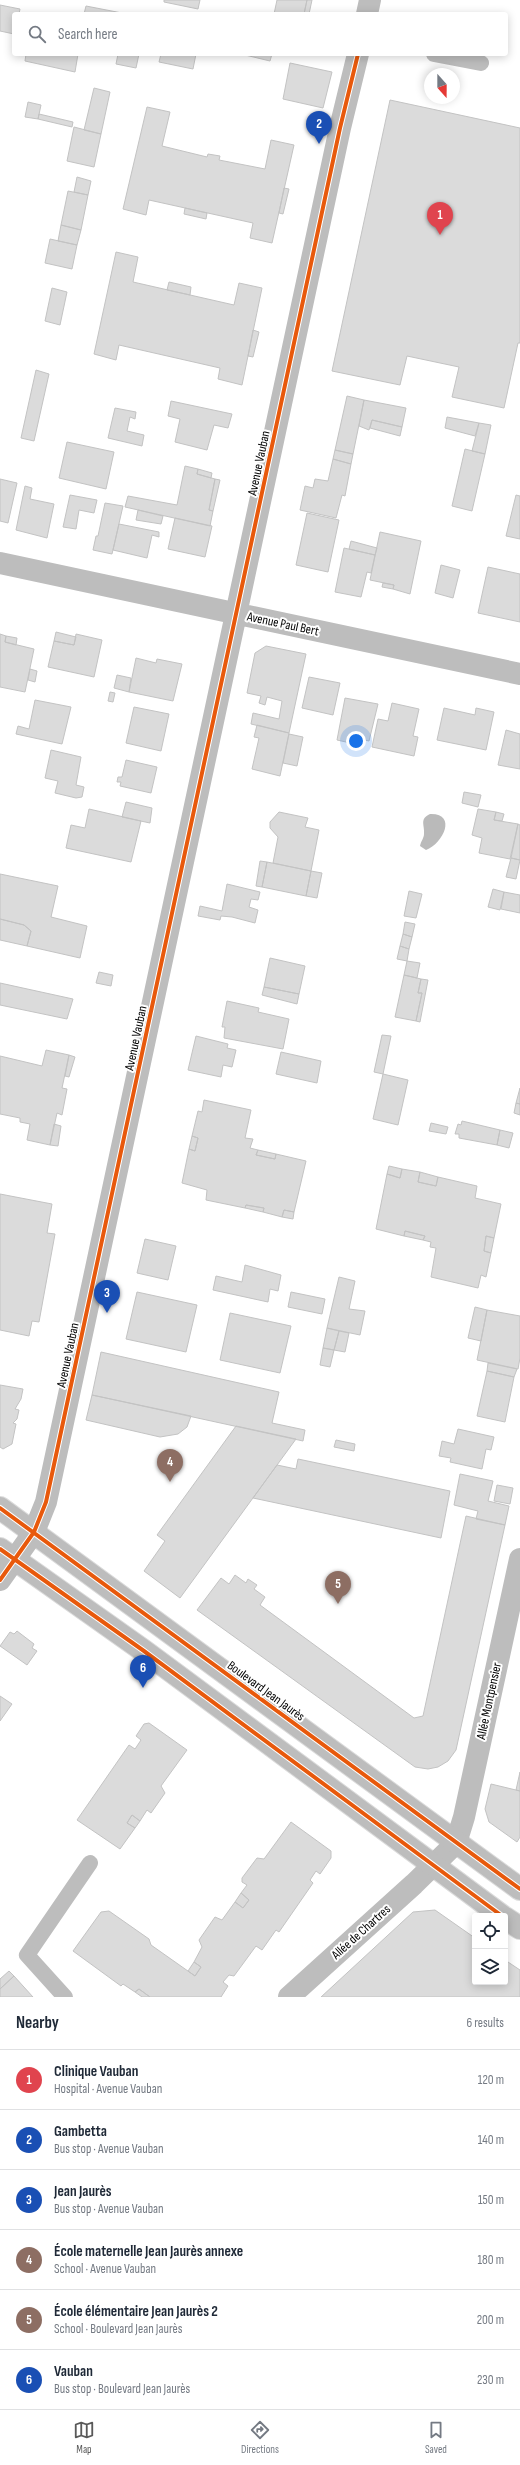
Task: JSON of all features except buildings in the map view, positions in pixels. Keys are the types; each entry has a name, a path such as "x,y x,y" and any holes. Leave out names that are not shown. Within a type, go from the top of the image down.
{"street":[{"path":"367,12 370,0"},
{"name":"Avenue Vauban","path":"0,1580 8,1554 34,1532 47,1497 237,615 338,136 358,56"},
{"name":"Avenue Paul Bert","path":"0,563 237,615 520,674"},
{"name":"Boulevard Jean Jaurès","path":"0,1508 520,1889"},
{"path":"8,1554 151,1656 432,1866 498,1913"},
{"name":"Allée Montpensier","path":"456,1843 464,1817 520,1559"},
{"name":"Allée de Chartres","path":"290,1997 456,1843"},
{"path":"508,1920 520,1928"}],"lane":[{"path":"444,56 481,63"},
{"path":"65,1997 27,1955 90,1863"}],"shaded area":[{"path":"430,814 438,815 443,818 445,829 438,841 426,850 420,846 424,835 423,822"}],"cycle path":[{"path":"0,1580 34,1532 46,1502 340,128 358,56"},
{"path":"0,1508 520,1889"},
{"path":"0,1549 144,1651 498,1913"}],"place":[{"name":"Gambetta","path":"319,144"},
{"name":"Clinique Vauban","path":"440,235"},
{"name":"Jean Jaurès","path":"107,1313"},
{"name":"École maternelle Jean Jaurès annexe","path":"170,1482"},
{"name":"École élémentaire Jean Jaurès 2","path":"338,1604"},
{"name":"Vauban","path":"143,1688"}]}
